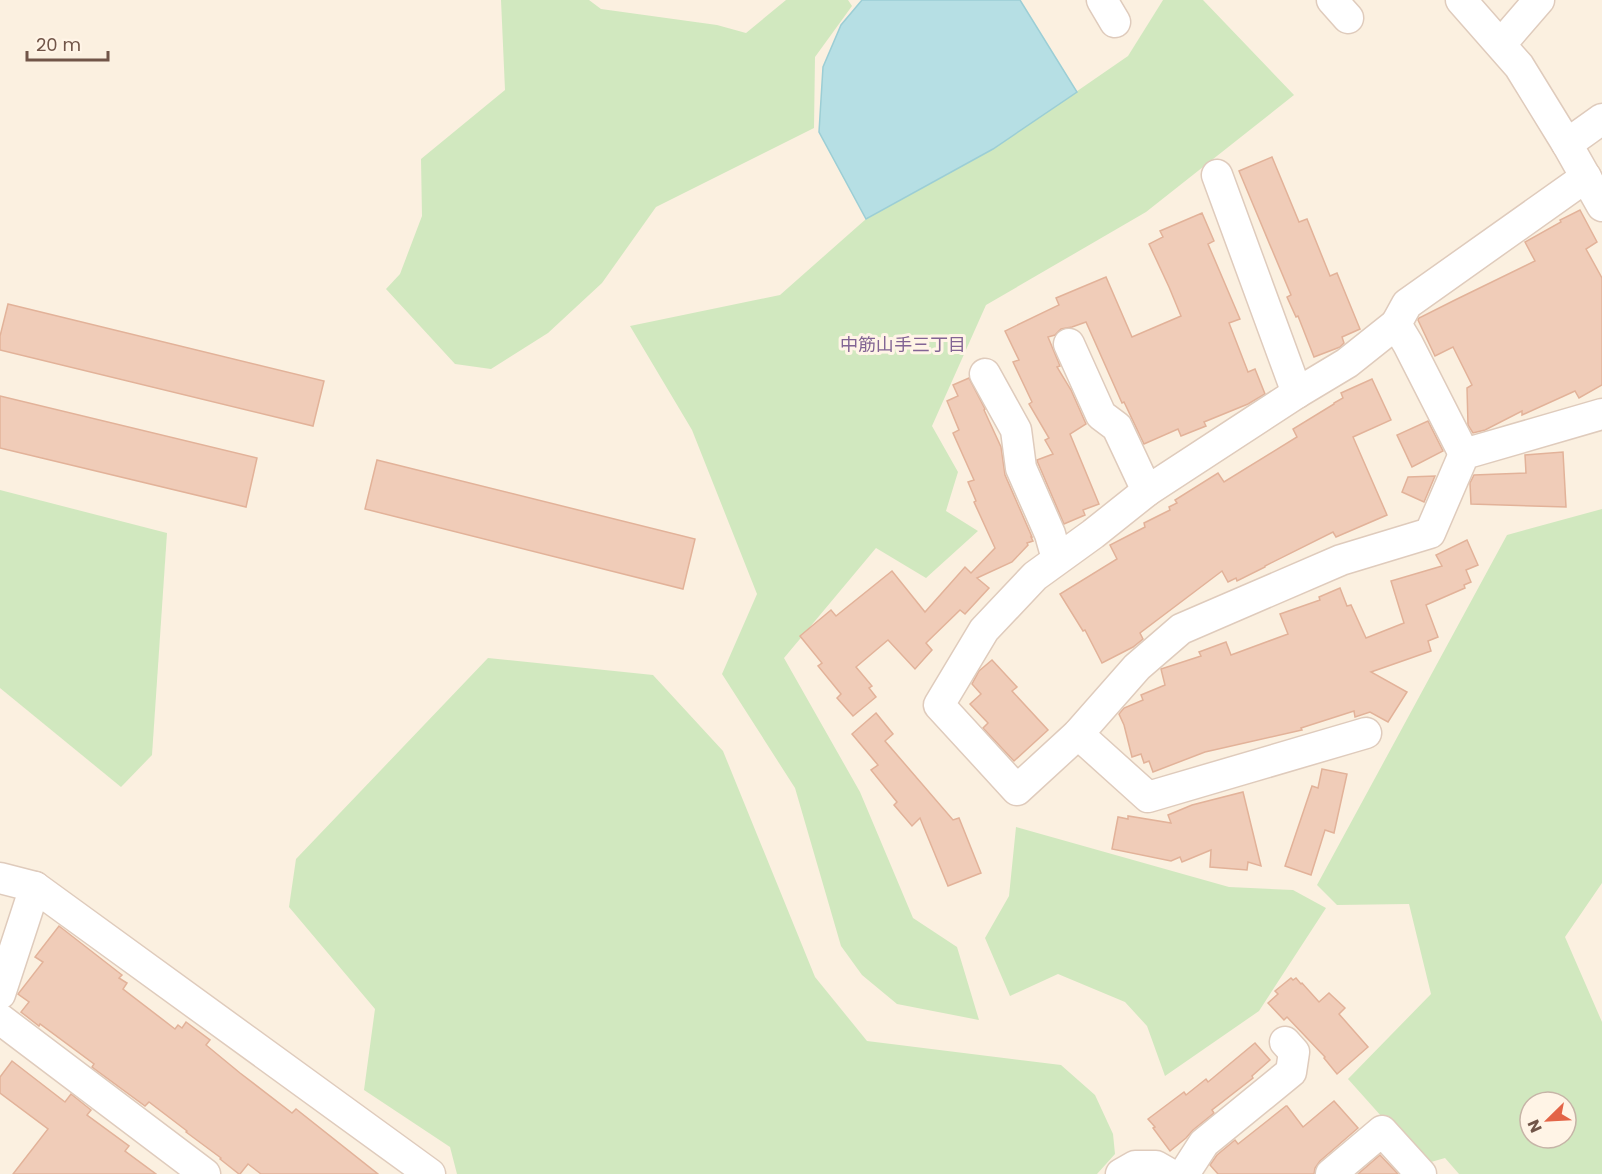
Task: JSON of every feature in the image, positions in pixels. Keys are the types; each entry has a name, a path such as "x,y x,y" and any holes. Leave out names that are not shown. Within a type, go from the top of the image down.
{"street":[{"path":"1461,0 1519,66 1602,206"},
{"path":"1501,44 1539,0"},
{"path":"1567,144 1602,119"},
{"path":"1217,175 1297,393"},
{"path":"1464,454 1430,533 1341,560 1181,629 1137,668 1078,735 1017,790 939,705 984,630 1035,576 1147,491 1347,363 1396,324 1407,304 1586,177"},
{"path":"1396,324 1464,454"},
{"path":"1069,344 1101,415 1117,427 1147,491"},
{"path":"985,374 1016,430 1021,468 1050,534 1057,559"},
{"path":"1464,454 1602,414"},
{"path":"1078,735 1148,797 1366,733"},
{"path":"0,878 35,887 430,1174"},
{"path":"0,994 35,887"},
{"path":"0,1019 205,1174"},
{"path":"1184,1174 1204,1143 1291,1072 1294,1052 1285,1042"},
{"path":"1331,1174 1382,1131 1421,1174"},
{"path":"1121,1174 1135,1166 1155,1166 1170,1174"}],"green space":[{"path":"501,0 589,0 601,9 717,25 746,33 786,0 848,0 852,6 815,57 814,128 656,207 602,283 548,333 491,369 455,364 386,289 400,274 422,216 421,159 505,90"},
{"path":"1163,0 1203,0 1294,95 1146,212 986,305 932,426 958,472 946,511 978,531 926,578 876,548 784,658 860,792 913,918 957,947 979,1020 897,1004 862,975 841,946 795,788 722,674 757,594 692,430 630,326 780,295 866,219 993,149 1128,56"},
{"path":"0,490 167,533 152,755 121,787 0,688"},
{"path":"1602,509 1602,883 1565,937 1602,1022 1602,1174 1459,1174 1445,1158 1424,1164 1348,1079 1431,994 1409,904 1337,905 1317,885 1507,535"},
{"path":"488,658 653,675 723,751 815,977 867,1041 1061,1065 1095,1095 1113,1134 1115,1154 1097,1174 457,1174 450,1147 364,1090 375,1009 289,907 296,859"},
{"path":"1016,827 1229,887 1293,890 1326,908 1259,1011 1165,1076 1147,1026 1125,1002 1058,974 1010,996 985,938 1009,896"}],"water":[{"path":"862,0 1020,0 1077,92 993,149 866,219 819,132 823,67 841,25"}],"building":[{"path":"1272,157 1299,222 1307,219 1330,276 1337,273 1360,329 1342,337 1344,343 1340,347 1314,357 1298,316 1296,317 1287,297 1291,295 1239,171"},
{"path":"1580,210 1597,242 1586,249 1602,278 1602,385 1579,398 1575,391 1522,415 1522,411 1485,430 1473,433 1468,425 1467,388 1472,385 1453,347 1435,356 1418,320 1535,261 1525,242"},
{"path":"1202,213 1214,241 1208,244 1240,319 1229,323 1248,372 1255,369 1265,394 1248,404 1204,422 1206,426 1181,436 1178,429 1144,444 1124,402 1122,403 1086,322 1061,329 1055,335 1048,337 1060,366 1057,367 1071,390 1086,424 1070,434 1099,504 1083,510 1085,515 1064,524 1037,460 1053,454 1045,440 1049,438 1029,404 1032,402 1013,362 1019,360 1005,331 1059,305 1056,298 1106,277 1132,337 1181,316 1149,244 1163,237 1160,231"},
{"path":"8,304 324,381 313,426 0,350 0,336"},
{"path":"969,378 1001,447 1005,475 1033,541 1027,543 1028,545 1012,562 977,578 989,588 965,614 960,610 926,643 932,650 915,669 888,640 856,667 872,686 869,688 876,697 853,716 837,698 841,694 818,666 822,663 800,636 831,610 836,616 892,571 925,612 965,567 971,573 995,548 974,502 976,501 968,482 974,480 953,433 959,430 947,401 958,396 953,385"},
{"path":"1372,379 1391,420 1353,437 1387,515 1336,537 1333,532 1237,581 1236,578 1228,582 1222,571 1140,633 1143,639 1133,647 1102,663 1085,630 1083,631 1060,594 1117,559 1110,545 1145,527 1144,523 1170,510 1169,507 1177,503 1175,500 1218,473 1224,482 1297,437 1293,429 1343,398 1341,393"},
{"path":"0,396 257,458 246,507 0,448"},
{"path":"1428,421 1443,451 1412,467 1397,435"},
{"path":"1563,452 1566,507 1471,504 1470,483 1474,475 1526,473 1525,455"},
{"path":"377,460 695,539 683,589 365,509"},
{"path":"1435,476 1424,502 1402,492 1408,477"},
{"path":"1467,540 1478,565 1466,570 1471,582 1464,585 1465,588 1426,605 1438,637 1428,641 1431,651 1371,672 1407,692 1388,722 1370,712 1355,717 1354,711 1301,728 1302,730 1205,752 1153,772 1149,761 1144,763 1141,754 1132,757 1119,714 1124,708 1143,700 1141,695 1165,685 1161,669 1201,656 1199,652 1226,642 1231,655 1288,634 1280,614 1320,600 1319,597 1340,588 1347,606 1351,605 1366,638 1404,623 1391,581 1442,566 1436,555"},
{"path":"992,660 1017,687 1012,691 1048,730 1014,761 983,728 988,723 970,704 981,694 972,684 979,671"},
{"path":"876,713 893,734 885,741 953,820 959,818 981,873 948,886 920,818 912,826 894,805 897,802 871,770 878,765 852,734"},
{"path":"1322,769 1347,774 1334,833 1325,830 1311,875 1285,866 1312,786 1318,788"},
{"path":"1243,792 1261,866 1248,862 1247,870 1210,867 1211,850 1182,862 1180,857 1171,861 1112,849 1118,817 1128,819 1128,816 1171,823 1168,815 1192,805"},
{"path":"59,926 122,975 119,978 127,983 123,989 175,1029 178,1025 182,1028 186,1022 210,1040 206,1045 240,1073 292,1113 296,1109 378,1174 261,1174 248,1164 239,1174 149,1102 145,1106 92,1067 94,1064 40,1024 39,1026 21,1012 29,1002 18,994 43,962 35,957"},
{"path":"1291,978 1293,980 1296,978 1302,983 1319,1002 1329,993 1345,1008 1339,1014 1368,1047 1337,1074 1325,1057 1287,1017 1284,1020 1268,1003 1278,994 1275,991"},
{"path":"1255,1043 1270,1060 1252,1076 1253,1078 1212,1110 1214,1113 1170,1151 1148,1119 1184,1092 1186,1095 1206,1079 1208,1082"},
{"path":"12,1061 65,1102 71,1094 91,1110 87,1115 129,1146 125,1151 156,1174 13,1174 48,1129 0,1093 0,1077"},
{"path":"1334,1101 1358,1128 1320,1161 1314,1174 1218,1174 1210,1165 1217,1155 1235,1140 1238,1144 1286,1106 1303,1127"},
{"path":"1380,1155 1398,1174 1358,1174"}],"district":[{"name":"中筋山手三丁目","path":"903,345"}]}
